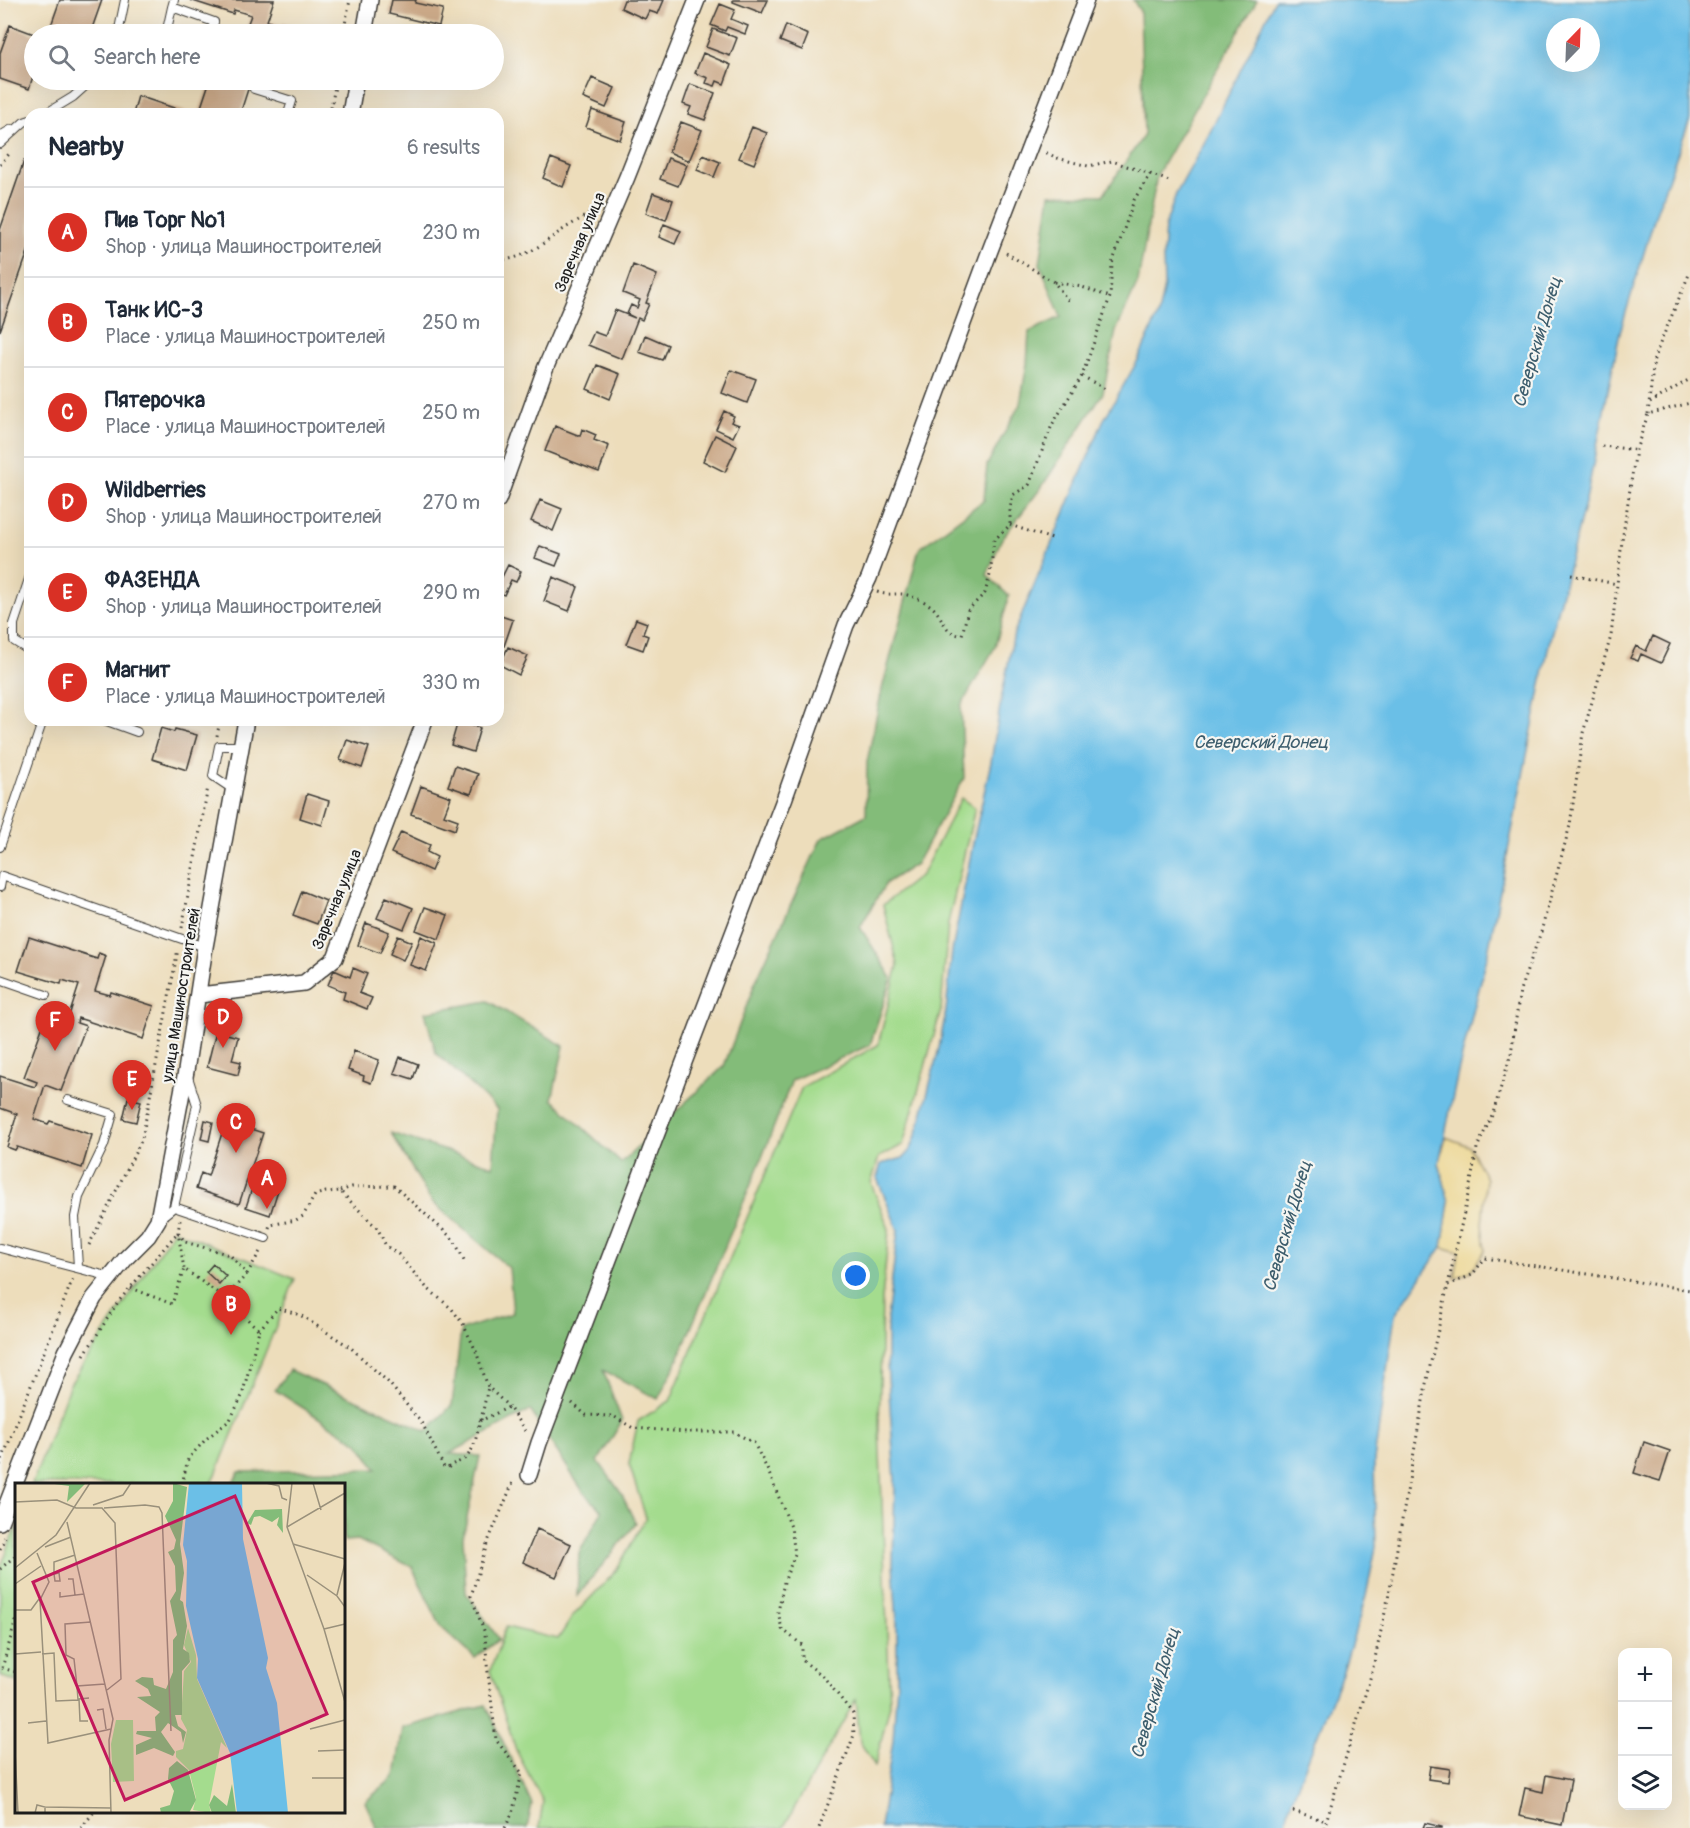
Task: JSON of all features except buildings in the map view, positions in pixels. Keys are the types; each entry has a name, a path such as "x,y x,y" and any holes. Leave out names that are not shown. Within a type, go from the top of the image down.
{"street":[{"path":"366,24 370,0"},
{"name":"Заречная улица","path":"504,483 545,369 627,177 697,0"},
{"path":"529,1475 539,1443 785,797 846,625 864,589 992,244 1086,0"},
{"path":"351,108 354,90"},
{"name":"улица Машиностроителей","path":"15,1483 66,1352 94,1298 126,1257 148,1236 158,1220 245,726"},
{"name":"Заречная улица","path":"199,995 304,983 335,958 423,726"},
{"name":"улица Машиностроителей","path":"0,1522 15,1483"}],"lane":[{"path":"120,24 125,0"},
{"path":"168,24 173,4 214,22 214,24"},
{"path":"55,108 81,90"},
{"path":"257,90 292,101 290,108"},
{"path":"0,136 24,123"},
{"path":"0,144 24,124"},
{"path":"24,594 14,624 14,641 24,647"},
{"path":"0,847 41,726"},
{"path":"120,726 137,732"},
{"path":"235,790 213,776 219,746 242,746"},
{"path":"0,887 1,874 205,947"},
{"path":"0,979 46,995"},
{"path":"158,1220 174,1207 197,1105 186,1071"},
{"path":"68,1100 113,1114 104,1145 79,1197 75,1217 78,1267"},
{"path":"174,1207 266,1238"},
{"path":"0,1248 111,1276"}],"path":[{"path":"345,24 350,0"},
{"path":"331,108 334,90"},
{"path":"1031,145 1057,158 1088,166 1112,161 1172,182"},
{"path":"864,589 889,596 903,594 930,605 949,632 953,635 962,635 968,610 985,593 990,575 994,540 1010,525 1013,495 1029,485 1052,425 1082,376 1110,297 1112,264 1134,200 1150,174"},
{"path":"504,259 521,256 538,249 567,227 604,205"},
{"path":"992,244 1054,282 1070,303"},
{"path":"1324,1828 1372,1672 1389,1594 1426,1384 1477,1148 1493,1113 1511,1054 1520,990 1541,932 1570,825 1583,733 1611,636 1636,450 1648,414 1654,358 1690,272"},
{"path":"1054,282 1082,287 1110,297"},
{"path":"1082,376 1107,390"},
{"path":"1649,403 1690,379"},
{"path":"1648,414 1690,403"},
{"path":"1602,446 1636,450"},
{"path":"1010,525 1052,539"},
{"path":"1571,576 1617,584"},
{"path":"216,743 219,726"},
{"path":"0,1465 78,1267 142,1139 210,777"},
{"path":"225,1298 247,1274 260,1254 270,1225 296,1220 303,1216 315,1196 352,1187 394,1186 454,1240 464,1260"},
{"path":"340,1191 378,1229 386,1246 398,1254 426,1287 452,1309 463,1324 476,1351 488,1387 509,1407 527,1434 539,1443"},
{"path":"247,1274 230,1255 184,1242 178,1232 130,1288 172,1304 184,1269 225,1298 259,1330"},
{"path":"1448,1285 1472,1275 1485,1258 1690,1290"},
{"path":"182,1483 188,1459 206,1439 230,1420 242,1396 259,1330 278,1308 300,1315 350,1347 389,1383 423,1425 444,1467 448,1468 453,1462 462,1461 475,1443 488,1387"},
{"path":"559,1392 586,1414 613,1416 633,1428 687,1432 734,1432 753,1443 768,1471 791,1527 795,1554 784,1582 778,1612 782,1629 802,1645 802,1660 823,1676 853,1713 855,1735 819,1828"},
{"path":"480,1421 509,1407"},
{"path":"505,1828 512,1814 522,1773 496,1740 485,1632 471,1596 487,1544 520,1464 534,1459"},
{"path":"0,1569 15,1556"},
{"path":"1,1668 15,1623"},
{"path":"1293,1811 1326,1821"},
{"path":"81,1828 93,1813"}],"green space":[{"path":"1133,0 1257,0 1157,175 1138,282 1116,331 1103,393 1041,488 1001,540 987,575 1009,596 995,647 961,706 964,778 916,864 886,883 860,927 892,978 870,1045 792,1080 676,1364 658,1399 603,1370 622,1421 598,1461 621,1493 636,1524 577,1596 579,1553 602,1511 584,1493 530,1410 449,1454 480,1456 463,1537 466,1593 499,1639 475,1658 441,1627 412,1567 358,1540 345,1541 345,1483 233,1483 239,1472 377,1469 358,1443 275,1390 289,1370 427,1431 452,1405 461,1330 513,1313 509,1268 432,1202 391,1133 493,1166 497,1109 436,1053 425,1012 488,1001 564,1046 552,1099 621,1163 724,1066 755,983 821,839 866,815 867,762 882,689 919,549 984,500 987,465 1020,404 1027,364 1029,332 1061,317 1040,264 1050,194 1103,195 1144,135 1140,11"},
{"path":"961,798 975,808 948,923 941,1010 903,1145 879,1157 871,1183 889,1229 882,1299 879,1428 890,1704 875,1766 860,1742 856,1699 783,1828 539,1828 543,1802 516,1750 490,1671 506,1627 558,1639 573,1616 615,1572 646,1518 629,1464 638,1421 670,1401 802,1087 878,1045 898,965 883,905 922,874"},
{"path":"174,1230 295,1279 212,1483 32,1483 70,1384"},
{"path":"15,1529 15,1682 0,1676 0,1570"},
{"path":"486,1705 532,1804 527,1828 377,1828 365,1802 395,1776 403,1728"}],"sand":[{"path":"1446,1137 1469,1146 1486,1179 1482,1224 1485,1251 1470,1272 1455,1278 1459,1252 1442,1247 1449,1202 1439,1163"}],"water":[{"name":"Северский Донец","path":"1275,0 1690,0 1690,119 1657,210 1620,332 1587,495 1550,639 1487,957 1458,1072 1439,1163 1449,1202 1442,1247 1395,1315 1374,1460 1376,1547 1366,1596 1343,1671 1289,1807 1285,1828 880,1828 893,1740 897,1682 897,1622 893,1564 895,1481 887,1362 887,1319 898,1230 877,1178 881,1164 903,1158 911,1149 919,1127 939,1048 946,1011 952,951 991,762 1014,633 1103,421 1138,360 1158,315 1164,286 1165,226 1176,194 1208,136"}],"place":[{"name":"Wildberries","path":"223,1048"},
{"name":"Магнит","path":"55,1051"},
{"name":"ФАЗЕНДА","path":"132,1110"},
{"name":"Пятерочка","path":"236,1153"},
{"name":"Пив Торг №1","path":"267,1209"},
{"name":"Танк ИС-3","path":"231,1335"}]}
